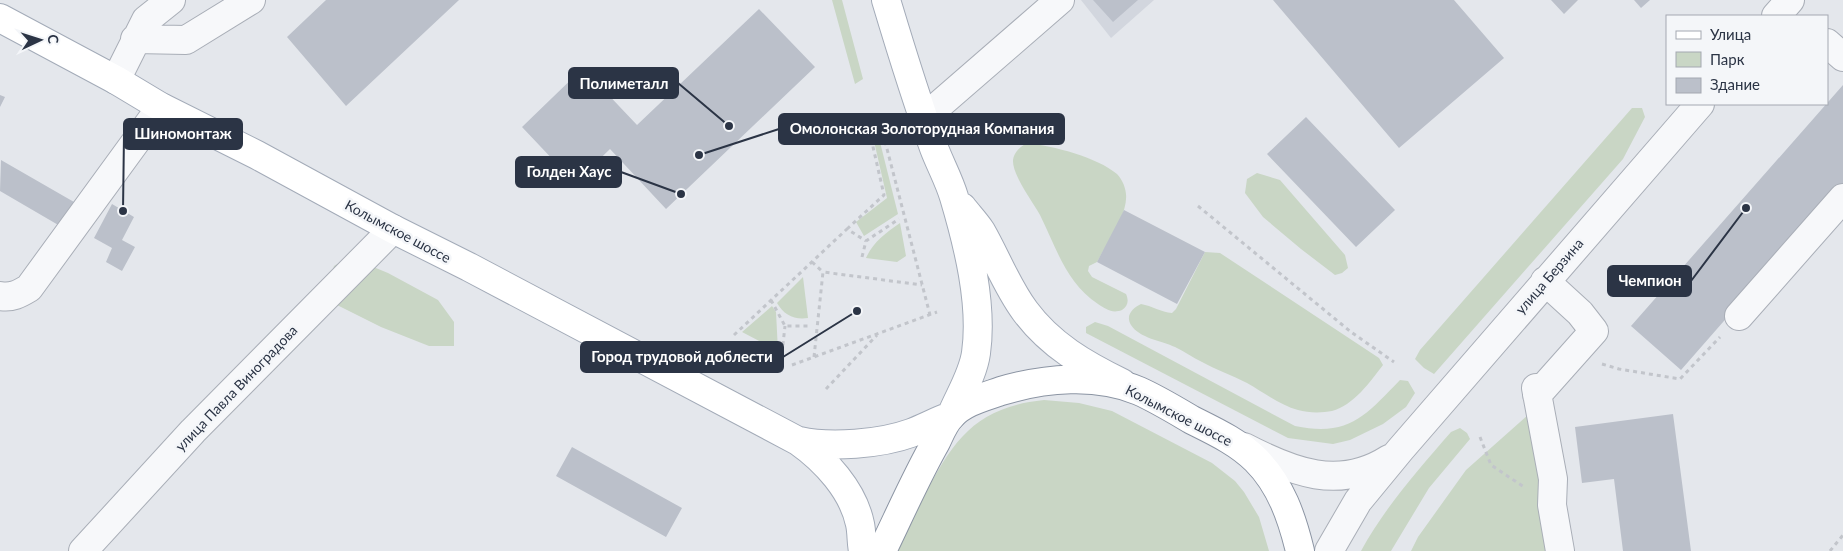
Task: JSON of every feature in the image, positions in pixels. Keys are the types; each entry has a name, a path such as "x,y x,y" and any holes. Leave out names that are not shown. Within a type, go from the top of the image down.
{"main road":[{"path":"886,0 924,118 954,196 970,262 976,300 978,330 976,354 970,375 950,416"},
{"name":"Колымское шоссе","path":"0,18 116,80 161,107 257,155 393,229 469,267 798,441 822,459 844,488 860,522 863,551"},
{"path":"954,196 980,231 1024,310 1038,327 1069,354 1093,369 1139,392"},
{"name":"Колымское шоссе","path":"798,441 823,446 874,441 910,434 950,416 977,399 1010,389 1050,381 1102,381 1121,385 1139,392 1227,438 1256,460 1268,474 1286,505 1299,549"},
{"name":"Колымское шоссе","path":"882,551 922,466 950,416"}],"street":[{"path":"116,80 146,20 171,0"},
{"path":"135,39 186,40 251,0"},
{"path":"924,118 1060,0"},
{"path":"1828,44 1843,58"},
{"name":"улица Берзина","path":"1329,551 1358,501 1400,450 1699,105"},
{"path":"0,296 18,295 29,288 161,107"},
{"path":"1739,316 1843,198"},
{"name":"улица Павла Виноградова","path":"83,551 193,431 393,229"},
{"path":"1545,281 1580,313 1594,331 1572,356 1536,391 1553,480 1552,505 1560,551"},
{"name":"улица Берзина","path":"1227,438 1286,467 1321,476 1339,476 1366,471 1378,466 1400,450"}],"path":[{"path":"879,118 930,315"},
{"path":"734,335 884,195 868,125 876,123"},
{"path":"1198,206 1351,332 1394,362"},
{"path":"862,257 866,241 899,219"},
{"path":"847,229 866,241"},
{"path":"812,262 823,272 922,285"},
{"path":"814,357 823,272"},
{"path":"771,300 785,326 782,353"},
{"path":"792,365 937,312"},
{"path":"1572,356 1620,369 1680,379 1739,316"},
{"path":"785,326 808,326"},
{"path":"826,389 877,334"},
{"path":"1480,437 1491,464 1552,505"},
{"path":"1830,551 1843,535"}],"shaded area":[{"path":"1081,0 1154,0 1111,38"}],"green space":[{"path":"832,0 842,0 863,79 855,84"},
{"path":"1632,108 1642,108 1645,117 1623,159 1434,374 1424,368 1415,359 1420,350"},
{"path":"876,126 898,214 864,236 856,222 887,198 871,128"},
{"path":"1027,143 1062,150 1098,162 1117,174 1121,179 1126,196 1125,207 1114,232 1097,262 1089,266 1088,271 1092,277 1126,294 1126,307 1122,310 1109,310 1098,304 1078,286 1063,264 1040,215 1016,173 1013,160 1020,148"},
{"path":"1257,173 1280,180 1345,255 1348,268 1342,273 1335,275 1263,217 1245,193 1247,179"},
{"path":"900,223 906,256 897,262 866,258 876,243"},
{"path":"1205,252 1220,253 1379,358 1383,365 1361,392 1347,404 1332,411 1306,412 1285,405 1241,380 1207,365 1175,347 1139,333 1129,321 1129,315 1133,310 1141,304 1172,313 1176,309"},
{"path":"349,257 388,273 438,300 454,322 454,346 429,346 381,327 335,304 327,289 334,266"},
{"path":"803,277 808,318 798,318 786,314 777,303"},
{"path":"772,306 776,312 778,351 742,332"},
{"path":"1095,322 1108,326 1295,426 1329,429 1355,421 1376,404 1400,380 1408,381 1415,393 1406,407 1383,424 1350,440 1333,444 1288,438 1086,333 1086,327"},
{"path":"1044,400 1079,403 1112,411 1212,463 1235,481 1244,492 1259,517 1269,551 896,551 935,476 957,442 984,418 1021,404"},
{"path":"1528,415 1557,551 1411,551 1418,537 1466,470"},
{"path":"1460,428 1467,433 1470,439 1429,488 1391,551 1361,551 1381,519 1426,460 1451,432"}],"building":[{"path":"326,0 459,0 346,106 287,37"},
{"path":"1093,0 1138,0 1113,22"},
{"path":"1273,0 1454,0 1504,58 1399,148"},
{"path":"1551,0 1578,0 1564,14"},
{"path":"1634,0 1650,0 1641,8"},
{"path":"759,9 815,67 666,209 610,149 575,183 522,127 583,68 637,125"},
{"path":"1843,85 1843,185 1681,370 1631,326 1825,105 1828,105 1828,102"},
{"path":"0,95 5,97 0,107"},
{"path":"1306,117 1395,210 1356,247 1267,154"},
{"path":"1,160 74,202 60,226 0,191"},
{"path":"112,204 134,217 122,240 135,247 122,271 106,262 112,248 94,238"},
{"path":"1124,210 1205,252 1177,304 1097,262"},
{"path":"1673,414 1691,551 1623,551 1614,479 1582,483 1575,427"},
{"path":"572,447 682,508 666,537 556,476"}],"place":[{"name":"Полиметалл","path":"729,126"},
{"name":"Омолонская Золоторудная Компания","path":"699,155"},
{"name":"Голден Хаус","path":"681,194"},
{"name":"Чемпион","path":"1746,208"},
{"name":"Шиномонтаж","path":"123,211"},
{"name":"Город трудовой доблести","path":"857,311"}]}
